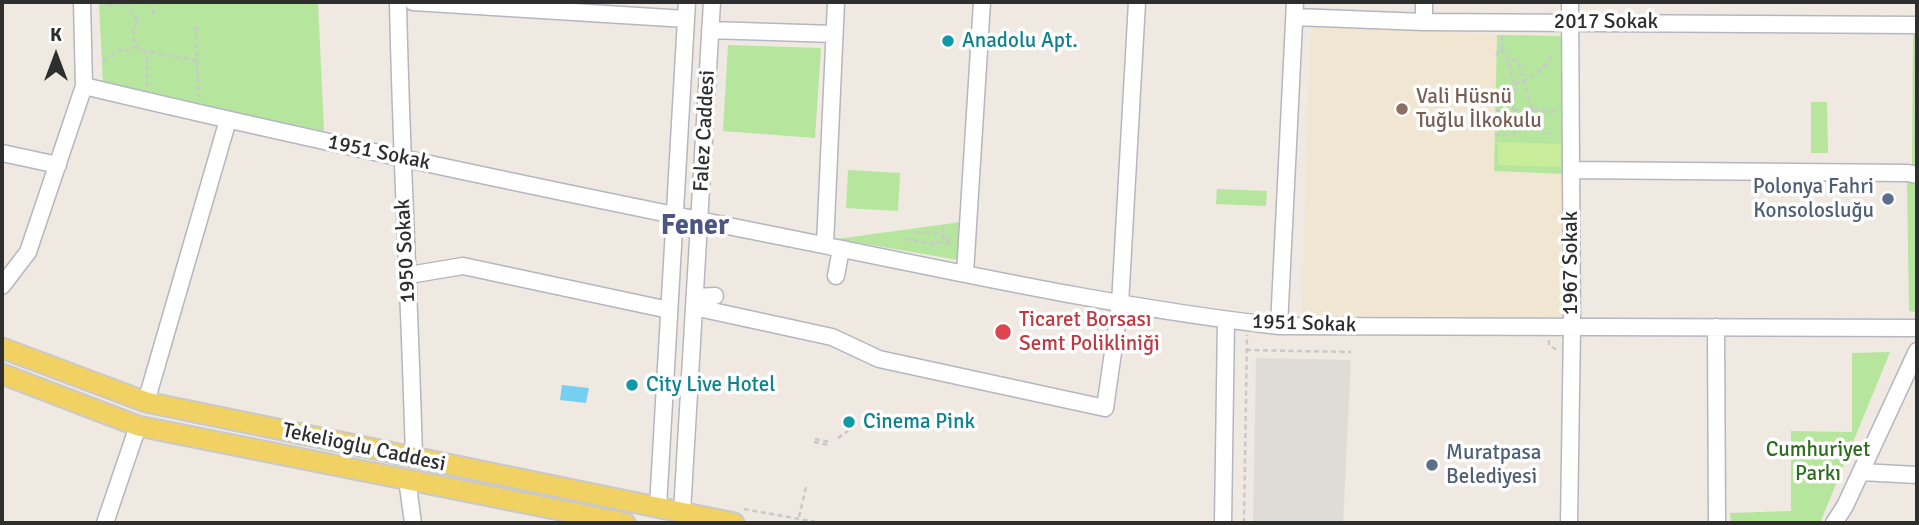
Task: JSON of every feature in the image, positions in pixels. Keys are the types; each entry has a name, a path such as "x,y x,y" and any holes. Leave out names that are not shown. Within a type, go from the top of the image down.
{"main road":[{"name":"Tekelioglu Caddesi","path":"2,348 146,402 734,523"},
{"name":"Tekelioglu Caddesi","path":"2,374 138,426 625,523"}],"street":[{"path":"2,286 29,252 84,86 82,2"},
{"name":"1950 Sokak","path":"398,2 401,158 409,275 414,458"},
{"path":"413,2 686,19"},
{"name":"Falez Caddesi","path":"658,507 687,2"},
{"name":"Falez Caddesi","path":"682,512 712,2"},
{"path":"836,2 833,247 836,276"},
{"path":"965,273 982,2"},
{"path":"695,302 832,337 879,359 1105,408 1120,304 1137,2"},
{"path":"1424,2 1424,22"},
{"name":"1967 Sokak","path":"1569,523 1572,327 1570,2"},
{"path":"1279,326 1295,9"},
{"name":"2017 Sokak","path":"1295,9 1424,22 1917,25"},
{"path":"710,30 834,34"},
{"name":"1951 Sokak","path":"84,86 674,217 1120,304 1226,320 1279,326 1917,328"},
{"path":"146,402 228,120"},
{"path":"2,153 58,166"},
{"path":"1571,170 1917,175"},
{"path":"409,275 463,266 669,310"},
{"path":"695,302 715,296"},
{"path":"1223,523 1226,320"},
{"path":"1716,327 1717,523"},
{"path":"1842,523 1846,506 1917,351"},
{"path":"105,523 138,426"},
{"path":"1861,472 1917,475"},
{"path":"407,479 413,523"},
{"path":"1834,523 1846,506"}],"path":[{"path":"99,3 113,5 124,2 139,22 134,27 134,46"},
{"path":"149,2 152,4 153,15"},
{"path":"196,26 198,105"},
{"path":"1502,34 1502,49 1514,83 1513,110"},
{"path":"134,46 147,52 198,61"},
{"path":"103,61 118,50 128,51 134,46"},
{"path":"1514,83 1525,82 1544,67 1560,46"},
{"path":"1496,55 1502,49"},
{"path":"147,52 147,93"},
{"path":"1508,60 1518,60 1532,110 1531,124"},
{"path":"1496,111 1532,110 1552,113 1559,107"},
{"path":"1495,135 1513,134 1531,124"},
{"path":"1531,124 1562,141"},
{"path":"944,227 943,237 949,238 948,242 952,244"},
{"path":"916,232 943,234"},
{"path":"935,242 936,234"},
{"path":"905,239 960,245"},
{"path":"1244,523 1247,328"},
{"path":"1246,350 1350,352"},
{"path":"838,438 848,431"},
{"path":"815,440 830,443"},
{"path":"806,486 800,519 821,523"}],"shaded area":[{"path":"1311,25 1497,35 1494,170 1566,174 1564,317 1302,316"},
{"path":"1256,358 1351,360 1343,523 1253,523"}],"green space":[{"path":"99,2 318,2 324,131 103,85"},
{"path":"1913,34 1917,35 1917,169 1912,168"},
{"path":"1497,35 1567,36 1566,174 1494,171"},
{"path":"728,45 821,48 815,138 723,131"},
{"path":"1811,102 1827,102 1828,153 1811,153"},
{"path":"1498,142 1562,144 1561,167 1498,165"},
{"path":"848,170 900,173 898,211 846,208"},
{"path":"1907,181 1917,184 1917,312 1909,311"},
{"path":"1217,189 1267,191 1266,206 1216,204"},
{"path":"961,222 958,260 837,239"},
{"name":"Cumhuriyet Parkı","path":"1890,352 1820,523 1731,523 1730,513 1791,511 1791,431 1852,432 1852,353"}],"water":[{"path":"562,385 589,388 586,403 560,400"}],"place":[{"name":"Anadolu Apt.","path":"948,41"},
{"name":"Vali Hüsnü Tuğlu İlkokulu","path":"1402,109"},
{"name":"Polonya Fahri Konsolosluğu","path":"1888,199"},
{"name":"Ticaret Borsası Semt Polikliniği","path":"1003,332"},
{"name":"City Live Hotel","path":"632,385"},
{"name":"Cinema Pink","path":"849,422"},
{"name":"Muratpasa Belediyesi","path":"1432,465"}],"district":[{"name":"Fener","path":"695,227"}]}
